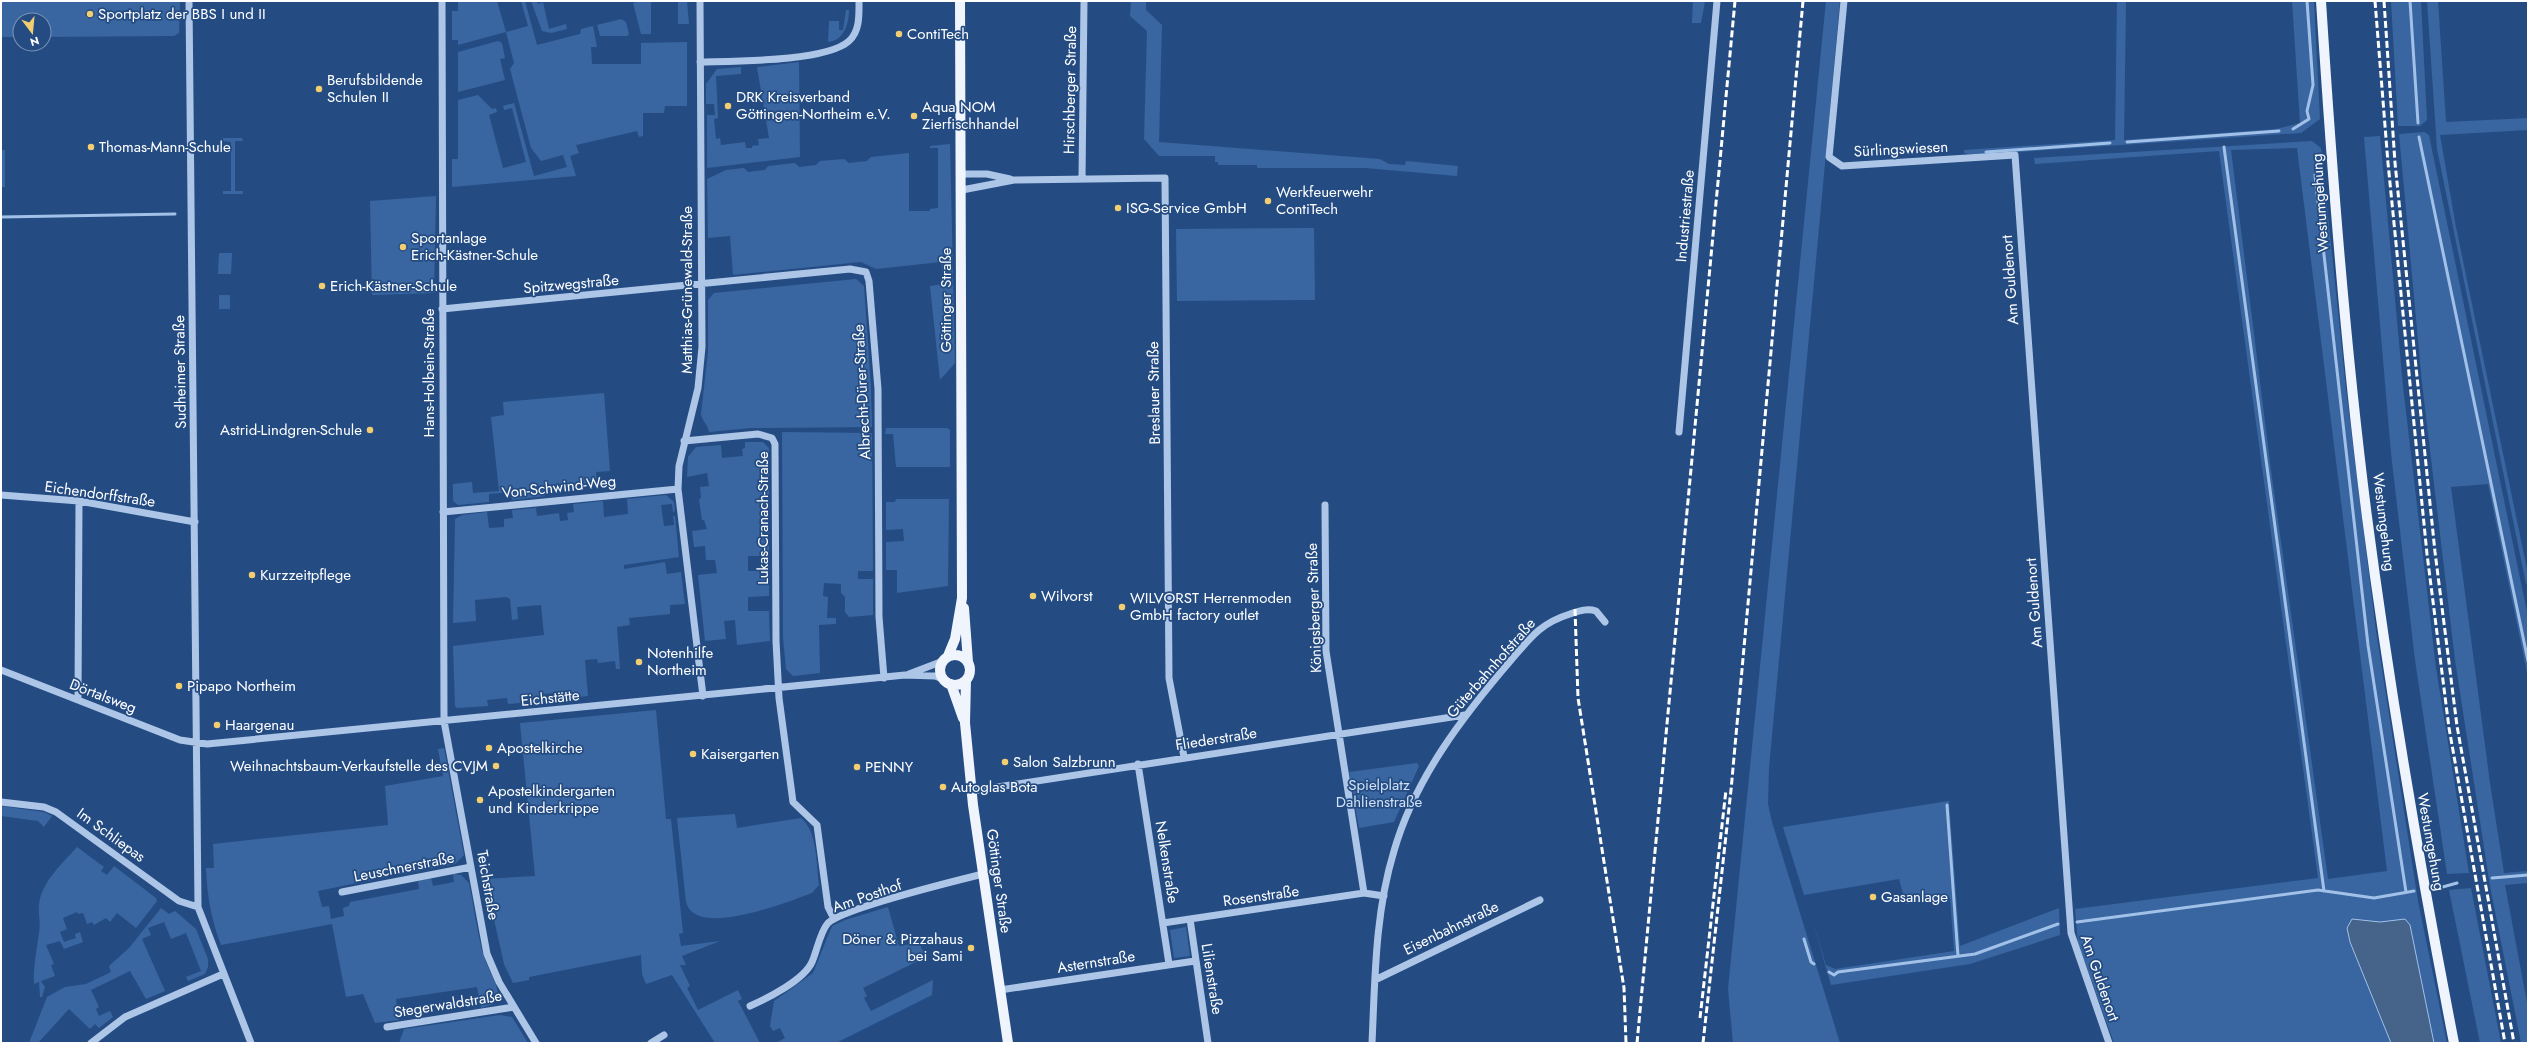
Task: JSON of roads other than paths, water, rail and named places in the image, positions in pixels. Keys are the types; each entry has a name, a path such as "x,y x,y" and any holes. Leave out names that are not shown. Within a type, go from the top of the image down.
{"main road":[{"name":"Göttinger Straße","path":"960,1 962,174 962,598 955,639 940,672 947,682 965,723"},
{"name":"Westumgehung","path":"2320,1 2340,264 2367,516 2405,777 2454,1043"},
{"name":"Göttinger Straße","path":"962,598 966,621 965,652 970,670 966,680 965,723 972,791 1008,1043"},
{"path":"946,659 959,656 968,662"},
{"path":"947,682 959,684 966,680"}],"street":[{"name":"Sudheimer Straße","path":"189,1 198,907"},
{"name":"Hans-Holbein-Straße","path":"442,1 444,721"},
{"name":"Matthias-Grünewald-Straße","path":"700,1 700,372 692,416 684,441 679,466 678,489 703,696"},
{"path":"700,62 808,55 827,52 841,47 850,40 856,30 859,1"},
{"name":"Hirschberger Straße","path":"1082,179 1084,1"},
{"name":"Industriestraße","path":"1679,432 1717,1"},
{"name":"Sürlingswiesen","path":"1844,1 1829,157 1842,166 2014,155"},
{"name":"Am Guldenort","path":"2014,155 2071,933 2109,1043"},
{"name":"Breslauer Straße","path":"962,174 987,174 1014,180"},
{"name":"Breslauer Straße","path":"962,190 1014,180 1165,178 1169,678 1184,757"},
{"name":"Albrecht-Dürer-Straße","path":"701,284 854,269 863,270 868,275 878,389 879,617 884,678"},
{"name":"Spitzwegstraße","path":"442,309 701,284"},
{"name":"Lukas-Cranach-Straße","path":"684,441 758,434 772,438 775,444 776,641 779,688 792,797 795,806 811,817 817,825 828,906 834,919"},
{"name":"Von-Schwind-Weg","path":"443,512 678,489"},
{"name":"Eichendorffstraße","path":"1,495 79,501 195,522"},
{"path":"78,700 79,501"},
{"name":"Königsberger Straße","path":"1325,505 1326,651 1364,893"},
{"name":"Güterbahnhofstraße","path":"1372,1043 1374,980 1384,896 1402,828 1429,771 1465,714 1532,636 1545,624 1586,609 1596,611 1605,622"},
{"name":"Eichstätte","path":"905,675 946,659"},
{"name":"Dörtalsweg","path":"1,670 180,740 197,743"},
{"name":"Eichstätte","path":"197,743 444,721 905,675 935,676 947,682"},
{"name":"Fliederstraße","path":"972,791 1465,714"},
{"name":"Teichstraße","path":"444,721 487,954 496,976 536,1043"},
{"name":"Nelkenstraße","path":"1138,764 1169,964"},
{"name":"Im Schliepas","path":"1,802 44,807 56,812 179,901 198,907"},
{"name":"Leuschnerstraße","path":"342,892 472,867"},
{"name":"Am Posthof","path":"750,1006 775,993 805,972 812,963 826,926 834,919 872,905 983,874"},
{"name":"Rosenstraße","path":"1163,923 1364,893 1384,896"},
{"name":"Eisenbahnstraße","path":"1374,980 1540,900"},
{"path":"198,907 251,1043"},
{"name":"Lilienstraße","path":"1190,919 1208,1043"},
{"name":"Asternstraße","path":"1000,990 1195,961"},
{"path":"91,1043 125,1017 223,974"},
{"name":"Stegerwaldstraße","path":"387,1027 514,1007"},
{"path":"651,1043 664,1035"}],"waterway":[{"path":"2293,129 2309,119 2307,111 2313,85 2307,1"},
{"path":"2410,1 2418,123"},
{"path":"2127,142 2279,131"},
{"path":"2419,137 2528,661"},
{"path":"1986,152 2110,143"},
{"path":"2224,147 2324,891"},
{"path":"2315,175 2368,645 2406,892"},
{"path":"1,217 175,214"},
{"path":"1947,805 1958,956"},
{"path":"2492,878 2528,875"},
{"path":"2439,888 2457,883"},
{"path":"2077,922 2318,890 2374,898 2414,891"},
{"path":"1829,972 1834,975 1838,972 1975,954 2058,924"},
{"path":"1804,939 1811,962 1814,964"}],"railway":[{"path":"1637,1043 1735,1"},
{"path":"1703,1043 1731,790 1803,1"},
{"path":"2375,1 2388,163 2427,554 2449,728 2505,1043"},
{"path":"2384,1 2395,163 2435,552 2457,726 2514,1043"},
{"path":"1575,609 1578,698 1624,988 1626,1043"},
{"path":"1700,1018 1726,790"}],"place":[{"name":"Sportplatz der BBS I und II","path":"90,14"},
{"name":"ContiTech","path":"899,34"},
{"name":"Berufsbildende Schulen II","path":"319,89"},
{"name":"DRK Kreisverband Göttingen-Northeim e.V.","path":"728,106"},
{"name":"Aqua NOM Zierfischhandel","path":"914,116"},
{"name":"Thomas-Mann-Schule","path":"91,147"},
{"name":"Werkfeuerwehr ContiTech","path":"1268,201"},
{"name":"ISG-Service GmbH","path":"1118,208"},
{"name":"Sportanlage Erich-Kästner-Schule","path":"403,247"},
{"name":"Erich-Kästner-Schule","path":"322,286"},
{"name":"Astrid-Lindgren-Schule","path":"370,430"},
{"name":"Kurzzeitpflege","path":"252,575"},
{"name":"Wilvorst","path":"1033,596"},
{"name":"WILVORST Herrenmoden GmbH factory outlet","path":"1122,607"},
{"name":"Notenhilfe Northeim","path":"639,662"},
{"name":"Pipapo Northeim","path":"179,686"},
{"name":"Haargenau","path":"217,725"},
{"name":"Apostelkirche","path":"489,748"},
{"name":"Kaisergarten","path":"693,754"},
{"name":"Salon Salzbrunn","path":"1005,762"},
{"name":"Weihnachtsbaum-Verkaufstelle des CVJM","path":"496,766"},
{"name":"PENNY","path":"857,767"},
{"name":"Autoglas Bota","path":"943,787"},
{"name":"Apostelkindergarten und Kinderkrippe","path":"480,800"},
{"name":"Gasanlage","path":"1873,897"},
{"name":"Döner & Pizzahaus bei Sami","path":"971,948"}],"park label":[{"name":"Spielplatz Dahlienstraße","path":"1379,794"}]}
